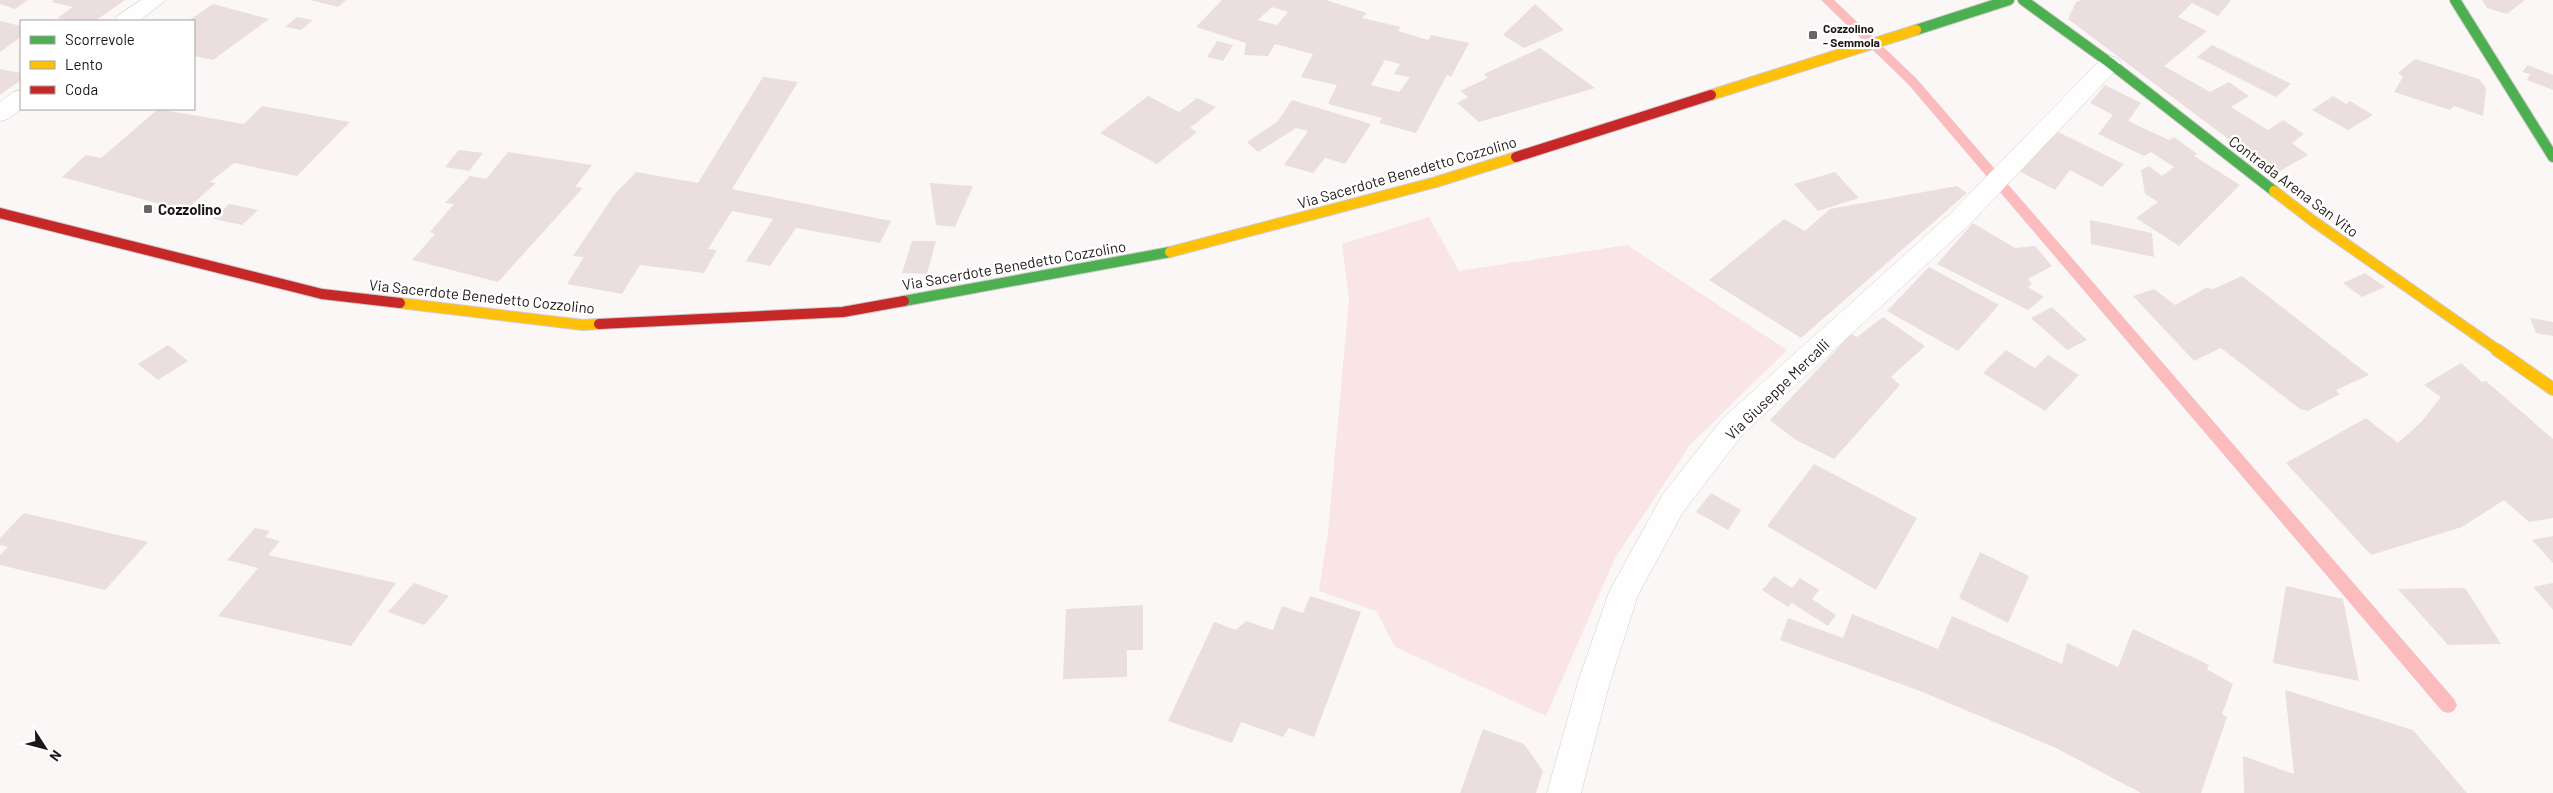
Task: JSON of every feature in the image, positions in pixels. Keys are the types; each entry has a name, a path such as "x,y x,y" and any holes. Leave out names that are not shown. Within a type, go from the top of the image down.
{"main road":[{"name":"Via Sacerdote Benedetto Cozzolino","path":"0,213 322,294 583,324 843,312 1181,250 1436,182 2009,0"},
{"name":"Contrada Arena San Vito","path":"2023,0 2110,64 2313,221 2553,389"},
{"path":"2454,0 2553,157"}],"street":[{"path":"126,20 155,0"},
{"name":"Via Giuseppe Mercalli","path":"1564,793 1594,682 1624,592 1673,503 1733,426 1959,220 2110,64"},
{"path":"0,114 20,98"}],"shaded area":[{"path":"1429,217 1459,271 1627,245 1787,350 1690,445 1615,558 1546,716 1395,647 1376,611 1319,591 1328,532 1349,299 1342,244"}],"building":[{"path":"0,0 28,0 15,9 0,4"},
{"path":"54,0 125,0 96,20 66,20 57,18 73,7 51,2"},
{"path":"310,0 346,0 338,7"},
{"path":"1222,0 1326,0 1367,13 1362,18 1401,27 1398,31 1428,40 1431,35 1469,43 1451,77 1447,75 1416,133 1379,123 1382,118 1328,104 1337,85 1301,77 1313,54 1275,44 1268,56 1244,55 1246,43 1196,27","holes":["1272,7 1288,12 1277,25 1258,20","1385,60 1400,64 1394,74 1410,77 1399,92 1371,85"]},
{"path":"2082,0 2231,0 2218,16 2192,3 2178,17 2207,31 2164,66 2210,92 2229,82 2249,96 2231,107 2268,130 2283,120 2304,134 2292,143 2308,155 2275,174 2068,19 2076,2"},
{"path":"2482,0 2525,0 2507,14 2487,8"},
{"path":"213,4 269,19 213,60 195,56 195,20 189,20"},
{"path":"1535,4 1564,30 1524,48 1503,35"},
{"path":"297,17 313,20 301,30 285,27"},
{"path":"0,21 20,26 20,38 0,52"},
{"path":"1217,41 1233,45 1223,61 1207,57"},
{"path":"2212,45 2291,84 2276,97 2197,57"},
{"path":"1540,48 1595,88 1479,122 1457,103 1468,97 1460,91 1488,78 1484,74"},
{"path":"2415,59 2479,79 2486,88 2483,116 2454,106 2450,110 2394,92 2403,77 2398,73"},
{"path":"2528,65 2553,75 2553,90 2527,80 2530,74 2522,72"},
{"path":"0,69 20,73 20,81 0,95"},
{"path":"763,77 798,82 732,189 891,221 880,243 796,228 770,266 746,261 773,219 732,211 708,249 717,250 704,273 640,265 622,294 567,284 584,257 573,256 614,195 636,172 698,183"},
{"path":"2105,85 2141,103 2128,121 2169,140 2174,137 2197,154 2194,156 2240,185 2179,246 2136,218 2158,202 2145,194 2141,170 2149,166 2162,176 2174,167 2151,152 2144,156 2098,134 2113,115 2090,103"},
{"path":"1148,96 1179,112 1197,98 1216,107 1190,128 1197,132 1157,164 1100,133"},
{"path":"2333,96 2346,104 2350,101 2373,115 2348,130 2312,110"},
{"path":"1292,100 1371,124 1345,164 1325,158 1313,173 1284,165 1308,131 1296,128 1258,152 1247,142 1277,122"},
{"path":"262,106 350,122 297,176 234,163 210,182 216,183 185,211 62,177 86,155 101,158 157,110 244,124"},
{"path":"2058,132 2124,164 2102,187 2070,170 2055,190 2019,171"},
{"path":"459,150 483,153 469,171 445,167"},
{"path":"508,152 592,165 575,187 583,188 498,282 412,260 435,234 430,232 454,204 445,203 470,176 486,179"},
{"path":"1835,172 1859,198 1818,211 1794,184"},
{"path":"930,183 973,186 955,227 936,225"},
{"path":"1957,186 1967,193 1801,338 1709,280 1784,219 1805,231 1830,209"},
{"path":"229,204 258,210 242,225 213,219"},
{"path":"2090,220 2152,233 2154,257 2091,244"},
{"path":"1973,223 2015,248 2035,246 2052,266 2028,279 2032,284 2028,287 2044,297 2028,310 1937,264"},
{"path":"912,241 936,241 927,274 902,273"},
{"path":"1929,267 1999,305 1958,351 1887,311"},
{"path":"2365,273 2385,287 2362,297 2343,283"},
{"path":"2242,276 2369,375 2336,390 2340,394 2308,411 2300,409 2221,348 2194,361 2133,296 2154,289 2175,305 2206,288 2213,289"},
{"path":"2052,307 2087,340 2067,350 2031,318"},
{"path":"1883,317 1925,346 1891,377 1900,385 1834,459 1796,440 1770,420 1851,334 1857,337"},
{"path":"2530,318 2553,322 2553,336 2536,333"},
{"path":"168,345 188,361 158,380 138,364"},
{"path":"2006,350 2035,368 2048,355 2079,375 2045,411 1983,373"},
{"path":"2461,363 2482,382 2486,381 2553,439 2553,518 2529,522 2504,500 2462,527 2371,555 2286,463 2366,418 2398,443 2421,422 2441,397 2424,385"},
{"path":"1814,464 1917,518 1876,590 1767,526"},
{"path":"1711,493 1741,510 1728,530 1696,512"},
{"path":"24,513 148,542 105,590 0,565 0,555 8,547 0,545 0,538"},
{"path":"255,528 270,531 265,537 280,541 268,555 396,583 351,646 218,616 258,568 227,560"},
{"path":"2553,536 2553,563 2532,540"},
{"path":"1980,552 2029,576 2008,623 1959,598"},
{"path":"1774,576 1792,588 1800,578 1819,590 1812,599 1836,615 1828,626 1792,603 1788,607 1762,590"},
{"path":"414,583 449,596 424,625 388,612"},
{"path":"2553,583 2553,610 2533,587"},
{"path":"2286,586 2343,599 2359,681 2273,663"},
{"path":"2465,588 2501,644 2448,645 2398,589"},
{"path":"1310,596 1361,612 1314,737 1289,728 1283,737 1241,722 1232,743 1168,721 1214,622 1236,630 1246,621 1273,630 1282,606 1303,613"},
{"path":"1143,605 1143,650 1127,650 1127,677 1063,679 1066,609"},
{"path":"1852,614 1938,649 1952,616 2062,664 2067,643 2118,667 2133,629 2209,665 2207,669 2233,684 2222,714 2227,717 2201,793 2141,793 2056,748 1920,691 1780,640 1788,618 1843,638"},
{"path":"2285,690 2413,730 2467,793 2244,793 2243,756 2294,774"},
{"path":"1483,729 1524,744 1543,771 1536,793 1460,793"}],"waterway":[{"path":"1827,0 1912,81 2448,705"}],"traffic: fast":[{"path":"1916,30 2009,0"},
{"path":"2023,0 2110,63 2274,191"},
{"path":"2455,0 2553,157"},
{"path":"904,301 1170,252"}],"traffic: slow":[{"path":"1711,95 1916,30"},
{"path":"1170,252 1436,182 1516,157"},
{"path":"2274,191 2313,221 2553,389"},
{"path":"400,303 583,325 599,324"}],"traffic: jam":[{"path":"1516,157 1711,95"},
{"path":"0,213 322,294 400,303"},
{"path":"599,324 843,312 904,301"}],"place":[{"name":"Cozzolino - Semmola","path":"1813,35"},
{"name":"Cozzolino","path":"148,209"}]}
